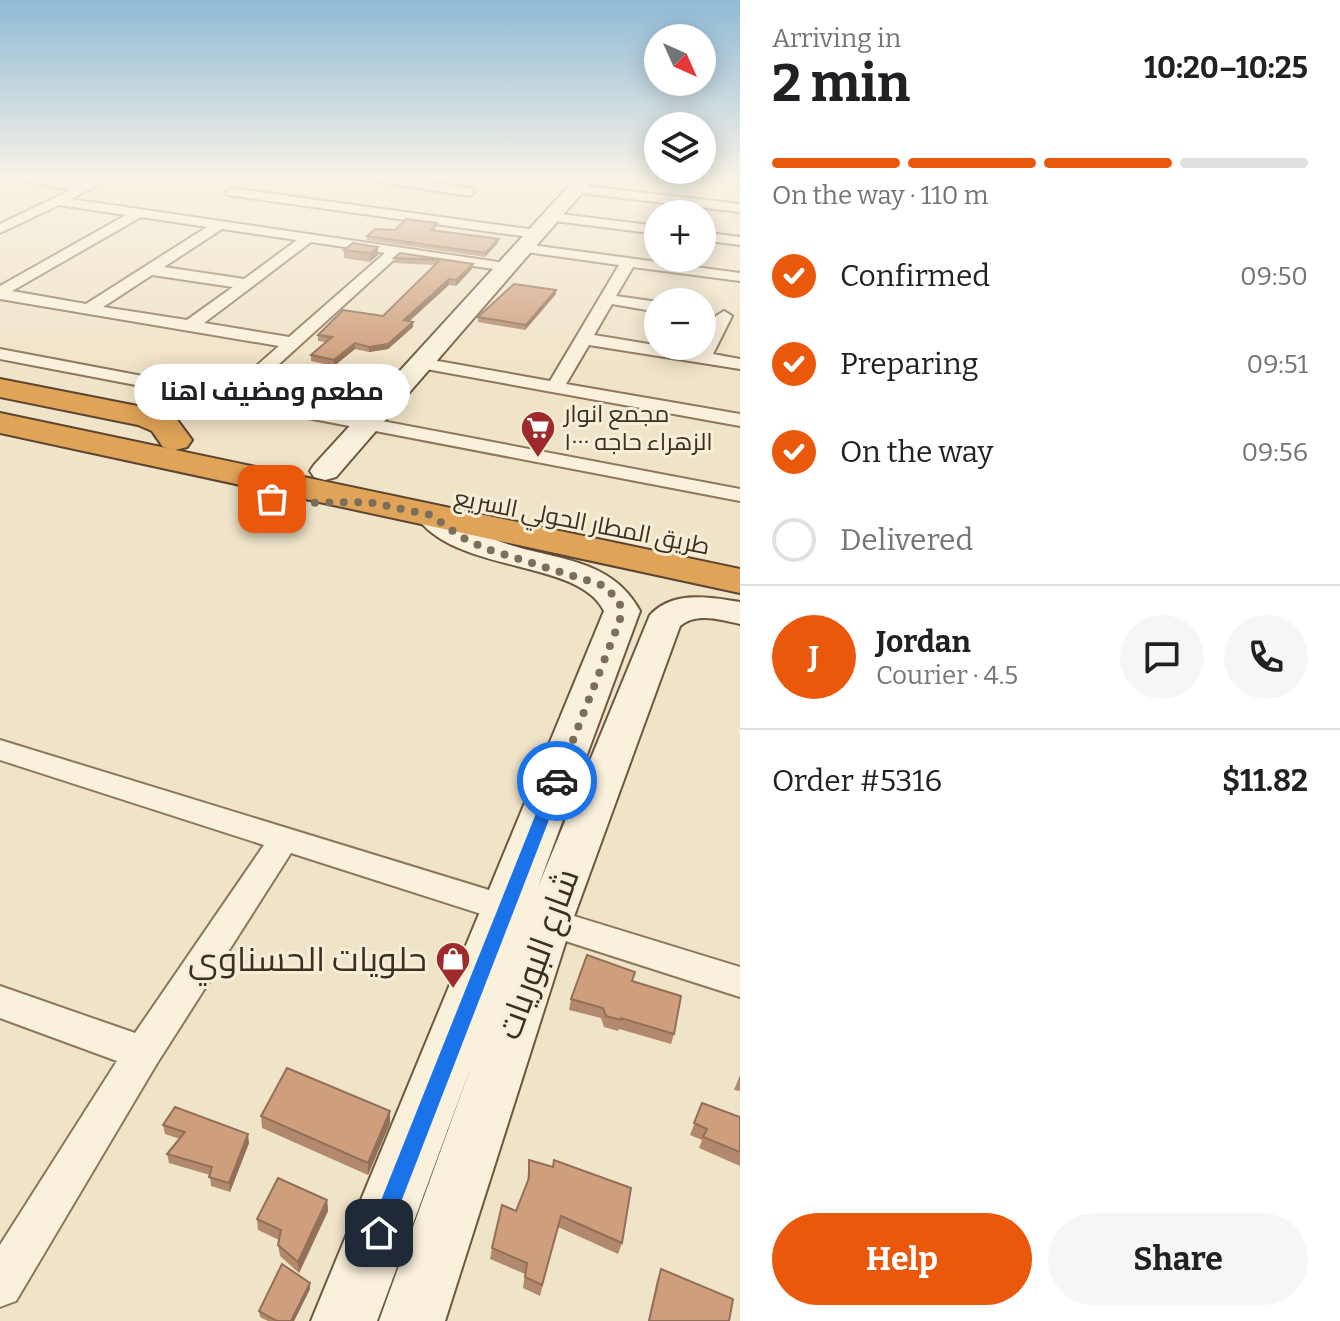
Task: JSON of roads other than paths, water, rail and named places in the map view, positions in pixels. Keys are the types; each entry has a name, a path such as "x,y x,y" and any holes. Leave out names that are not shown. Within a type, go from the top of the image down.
{"highway":[{"path":"0,388 147,417 164,424 175,440"},
{"name":"طريق المطار الحولي السريع","path":"0,405 740,555"},
{"name":"طريق المطار الحولي السريع","path":"0,423 740,581"},
{"path":"0,445 272,499 325,504 368,502"}],"street":[{"path":"0,293 93,240"},
{"path":"89,309 197,240"},
{"path":"190,326 306,240"},
{"path":"328,240 507,267"},
{"path":"325,471 531,240"},
{"path":"559,240 629,261 740,277"},
{"path":"231,398 397,250"},
{"path":"556,386 629,261"},
{"path":"151,270 246,284"},
{"path":"0,293 292,343"},
{"path":"607,299 644,305"},
{"path":"716,340 732,317"},
{"path":"585,339 644,348"},
{"path":"0,354 740,495"},
{"path":"715,360 740,364"},
{"path":"421,363 740,420"},
{"name":"شارع البوريات","path":"412,1321 527,915 622,611 614,594 593,580 487,549 461,537 431,515"},
{"name":"شارع البوريات","path":"344,1321 527,915 666,617 690,608 740,613"},
{"path":"0,750 740,982"},
{"path":"0,1285 143,1053 284,839"},
{"path":"0,1002 143,1053"}],"place":[{"name":"مجمع انوار الزهراء حاجه ١٠٠٠","path":"538,459"},
{"name":"مطعم ومضيف اهنا","path":"272,499"},
{"name":"حلويات الحسناوي","path":"453,990"}]}
